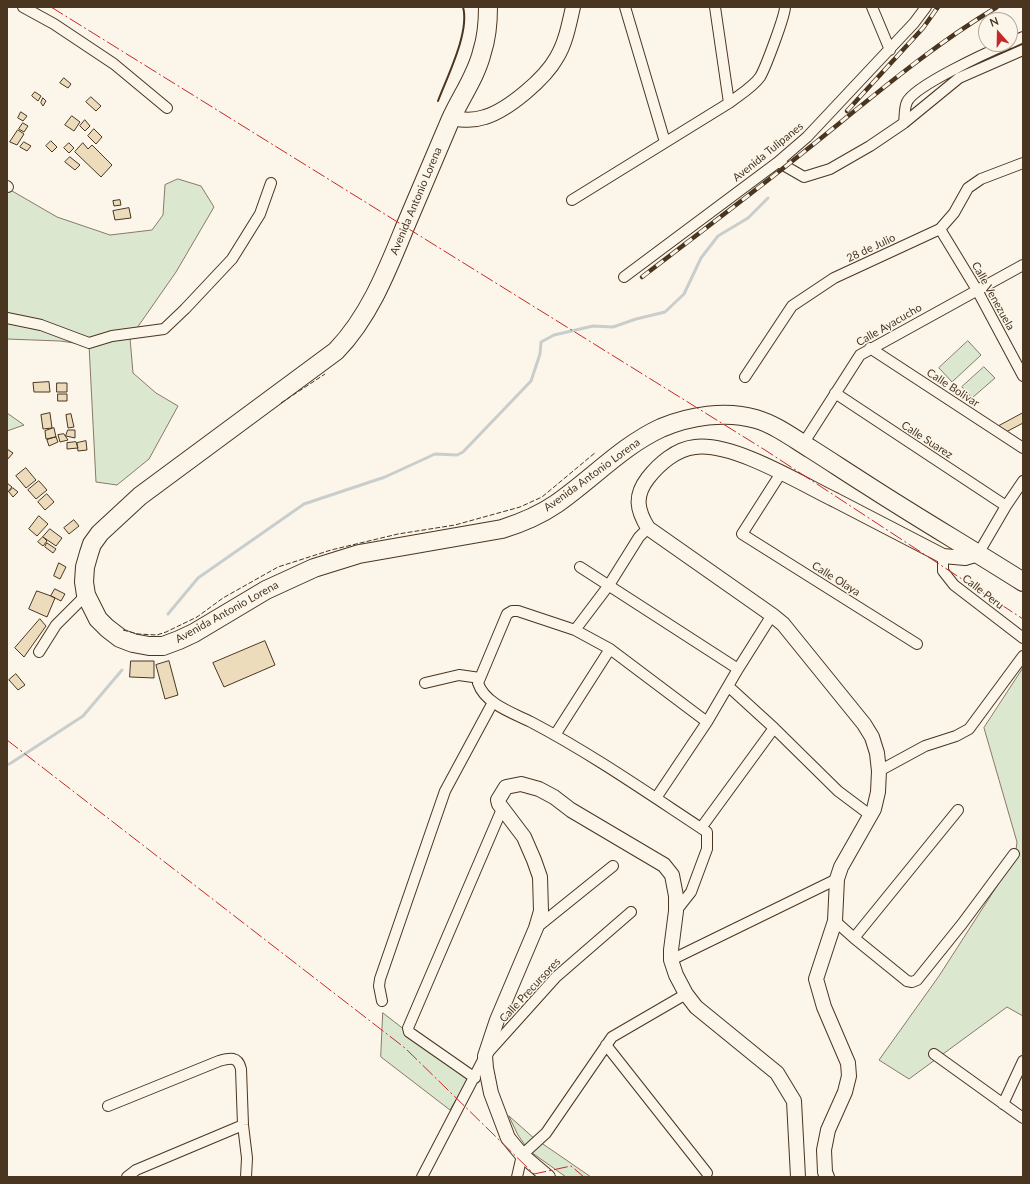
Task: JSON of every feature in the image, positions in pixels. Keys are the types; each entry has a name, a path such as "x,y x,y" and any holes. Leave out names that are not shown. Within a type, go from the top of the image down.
{"highway":[{"name":"Avenida Antonio Lorena","path":"488,7 488,29 482,53 475,71 451,118 384,280 358,325 336,351 140,496 100,533 92,544 85,567 84,582 86,595 98,619 106,628 120,638 133,643 149,646 162,646 180,640 194,633 266,590 314,568 359,554 502,529 518,524 556,504 624,451 646,436 679,421 694,417 737,416 754,419 781,430 883,496 1023,582"}],"main road":[{"path":"451,118 467,120 483,118 498,112 541,79 557,57 566,33 573,7"},
{"path":"827,1177 825,1172 824,1150 828,1130 845,1092 849,1076 848,1063 824,1007 816,979 835,921 837,878 841,868 874,809 878,792 879,771 877,753 872,738 864,724 783,624 648,528 641,517 638,506 639,494 647,479 673,454 694,447 707,447 739,454 781,473 943,556 965,558 978,554"},
{"path":"548,1177 522,1155 508,1138 491,1093 486,1068 486,1056 497,1020 536,928 541,912 540,877 524,837 513,821 502,809 498,800 506,787 520,784 540,789 554,797 571,810 664,865 672,875 676,896 676,911 671,960 676,975 686,994 696,1007 777,1073 794,1102 798,1177"}],"street":[{"path":"23,7 54,24 114,64 167,108"},
{"path":"625,7 665,142"},
{"path":"716,7 729,103"},
{"path":"872,7 890,50"},
{"name":"Avenida Tulipanes","path":"624,277 778,162 807,137 890,50 926,7"},
{"path":"572,200 729,103 759,78 788,8"},
{"path":"778,162 804,177 830,169 870,146 904,123 959,78 1023,50"},
{"path":"904,123 907,102 914,93 969,61 989,52"},
{"name":"28 de Julio","path":"745,376 792,306 834,278 940,229 954,213 968,188 982,179 1023,163"},
{"path":"7,318 41,325 89,343 112,336 164,329 186,309 232,259 260,214 271,183"},
{"name":"Calle Venezuela","path":"940,229 977,290 1023,376"},
{"name":"Calle Ayacucho","path":"802,444 860,355 870,348 1023,265"},
{"name":"Calle Bolivar","path":"870,348 1023,448"},
{"name":"Calle Suarez","path":"835,393 1006,506"},
{"name":"Calle Olaya","path":"781,473 742,534 917,644"},
{"path":"978,554 1006,506 1023,481"},
{"path":"575,630 609,585 639,537 648,528"},
{"name":"Calle Peru","path":"943,556 943,571 954,585 1023,638"},
{"path":"580,567 738,669"},
{"path":"39,652 56,625 86,595"},
{"path":"676,911 691,892 707,849 707,832 656,798 555,735 493,702 481,690 478,683 507,614 512,611 518,611 575,630 610,649 707,722"},
{"path":"656,798 707,722 772,615"},
{"path":"555,735 610,649"},
{"path":"879,771 925,746 956,736 969,729 1023,656"},
{"path":"425,683 459,675 480,678"},
{"path":"728,686 774,728 838,791 870,815"},
{"path":"382,1001 380,979 445,791 493,702"},
{"path":"701,828 774,728"},
{"path":"475,1078 409,1032 408,1028 502,809"},
{"path":"854,938 958,810"},
{"path":"835,921 907,981 912,982 917,980 962,924 1014,854"},
{"path":"536,928 613,866"},
{"path":"671,960 837,878"},
{"name":"Calle Precursores","path":"422,1177 486,1056 556,977 632,912"},
{"path":"517,1177 522,1155 546,1133 612,1037 686,994"},
{"path":"606,1045 707,1173"},
{"path":"934,1054 1023,1118"},
{"path":"108,1106 219,1061 235,1059 239,1062 241,1069 243,1124 247,1158 246,1177"},
{"path":"1003,1104 1023,1061"},
{"path":"127,1177 136,1170 243,1124"}],"green space":[{"path":"178,179 201,186 214,207 176,272 130,338 133,373 156,393 178,406 149,459 117,485 96,482 89,345 60,341 7,339 7,188 57,217 110,235 152,230 163,215 165,185"},
{"path":"968,341 981,355 952,382 939,368"},
{"path":"984,367 995,378 972,398 962,387"},
{"path":"7,413 24,425 7,431"},
{"path":"1023,668 1023,1016 1007,1007 909,1079 879,1060 939,976 1015,858 1017,842 984,728"},
{"path":"383,1013 468,1079 450,1110 381,1057"},
{"path":"509,1116 536,1140 527,1148 518,1135"},
{"path":"540,1142 591,1177 566,1177 531,1152"}],"building":[{"path":"64,78 71,84 68,88 60,83"},
{"path":"35,92 41,96 38,101 32,96"},
{"path":"91,97 101,106 96,111 86,102"},
{"path":"43,98 46,101 43,106 41,103"},
{"path":"21,112 27,116 23,121 18,118"},
{"path":"72,116 80,122 74,131 65,125"},
{"path":"85,120 90,126 85,131 80,126"},
{"path":"23,123 28,126 24,132 19,129"},
{"path":"94,129 102,137 96,144 88,136"},
{"path":"18,130 24,134 17,145 10,142"},
{"path":"51,141 57,147 52,152 46,146"},
{"path":"24,142 31,146 27,151 20,147"},
{"path":"69,143 74,148 69,153 64,148"},
{"path":"83,143 88,149 92,145 112,165 101,177 75,152"},
{"path":"70,157 80,165 75,170 65,162"},
{"path":"120,200 121,205 114,206 113,201"},
{"path":"129,208 131,218 115,220 113,211"},
{"path":"49,382 50,392 34,392 33,383"},
{"path":"57,383 67,383 67,392 57,392"},
{"path":"58,394 67,394 67,401 58,401"},
{"path":"50,413 52,428 43,429 41,415"},
{"path":"1023,413 1023,423 1006,432 997,427"},
{"path":"71,414 74,427 68,428 66,415"},
{"path":"54,428 56,437 46,439 45,431"},
{"path":"68,430 75,430 75,438 66,436"},
{"path":"64,434 68,440 60,442 58,435"},
{"path":"56,437 58,442 49,446 47,440"},
{"path":"86,441 87,450 78,451 77,443"},
{"path":"76,442 78,448 67,449 67,443"},
{"path":"7,449 13,453 7,460"},
{"path":"26,468 36,480 26,488 16,476"},
{"path":"39,481 47,490 36,499 28,490"},
{"path":"7,483 12,487 7,493"},
{"path":"13,488 18,492 13,497 9,492"},
{"path":"47,494 54,502 45,510 38,502"},
{"path":"39,516 48,524 37,536 29,529"},
{"path":"74,520 79,526 69,534 64,528"},
{"path":"50,529 62,538 56,546 43,537"},
{"path":"43,537 47,541 43,546 38,542"},
{"path":"47,543 56,549 53,553 45,547"},
{"path":"59,563 66,567 60,579 54,576"},
{"path":"55,589 65,594 61,601 51,596"},
{"path":"37,591 55,598 47,617 29,609"},
{"path":"40,619 46,626 24,657 15,648"},
{"path":"265,641 275,665 224,687 213,663"},
{"path":"131,661 154,661 154,678 130,677"},
{"path":"169,661 178,695 165,699 156,665"},
{"path":"16,674 25,685 18,690 9,680"}],"waterway":[{"path":"168,614 198,578 304,504 385,477 435,454 457,455 463,452 531,381 540,354 541,342 554,335 593,326 613,327 636,319 665,312 684,294 701,258 718,236 748,218 768,198"},
{"path":"7,765 83,716 122,670"}],"railway":[{"path":"847,111 923,28 938,7"},
{"path":"642,277 768,180 924,56 972,22 997,7"}],"fence":[{"path":"281,403 325,374"},
{"path":"123,630 138,634 157,635 166,632 197,617 223,598 278,567 331,550 398,534 455,525 520,507 542,497 596,452"}],"wall":[{"path":"438,101 461,41 464,17 463,7"}],"power":[{"path":"51,7 765,450 1023,619"},
{"path":"7,740 405,1048 534,1174 571,1166 584,1177"}]}
